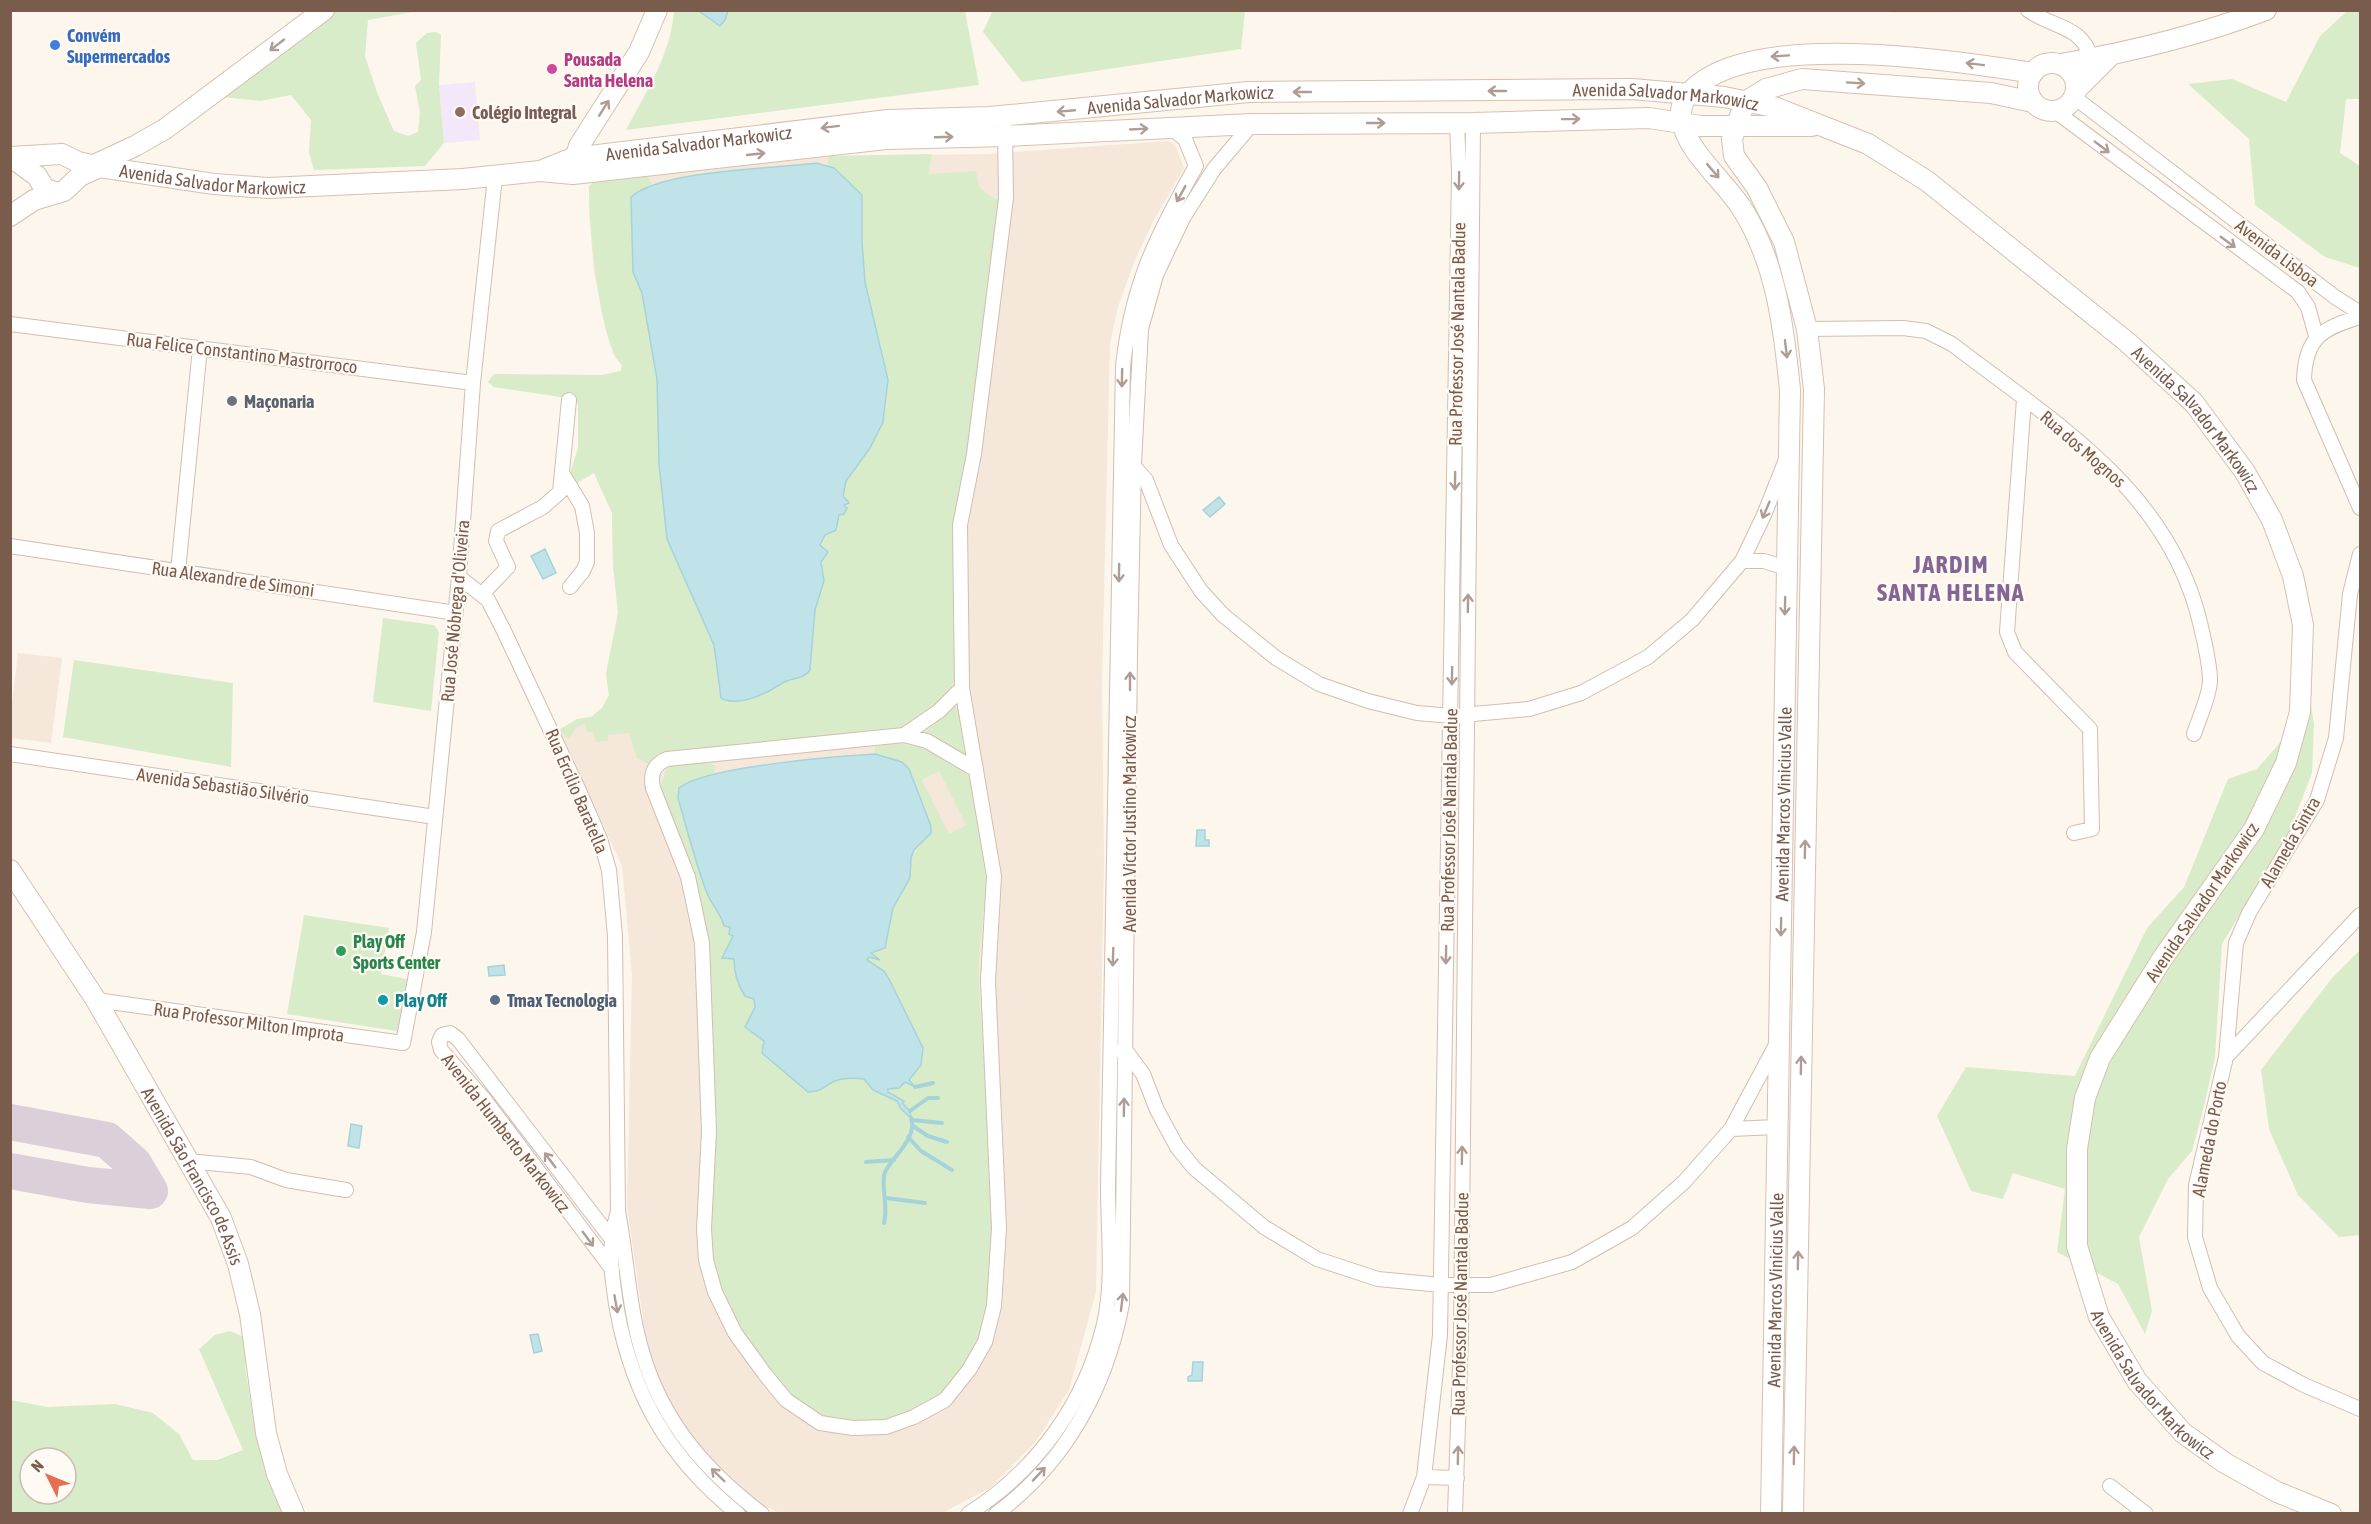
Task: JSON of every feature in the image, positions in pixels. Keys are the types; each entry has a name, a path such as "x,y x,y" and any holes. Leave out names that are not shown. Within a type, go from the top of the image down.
{"street":[{"path":"15,213 41,197 64,191 75,180 96,166 135,146 225,87 324,10"},
{"path":"573,166 639,52 657,10"},
{"path":"2028,10 2072,32 2088,45 2091,59 2079,89"},
{"path":"2110,55 2063,109 2055,111 2039,108 2033,102 2028,88 2033,73 2045,64 2061,64 2110,55 2232,23 2266,10"},
{"path":"1682,123 1681,108 1688,93 1709,76 1731,65 1777,56 1887,56 2033,73"},
{"path":"2061,64 2072,73 2079,89"},
{"path":"1735,126 1745,102 1766,89 1802,79 1991,93 2033,102"},
{"name":"Avenida Salvador Markowicz","path":"71,159 96,166 141,171 214,184 268,188 495,177 888,120 1006,116 1249,92 1632,89 1688,93 1774,107 1868,144 1927,181 2127,342 2194,403 2245,472 2272,520 2293,576 2302,625 2300,712 2286,763 2254,829 2162,959 2100,1058 2085,1098 2077,1149 2077,1246 2099,1317 2137,1381 2183,1433 2225,1463 2277,1492 2331,1514"},
{"name":"Avenida Lisboa","path":"2079,89 2195,191 2361,315"},
{"path":"1537,120 1548,107 1544,96 1538,91"},
{"name":"Avenida Lisboa","path":"2055,111 2298,292 2308,307 2316,336"},
{"path":"974,768 927,741 904,735 667,759 657,765 651,776 653,788 688,877 702,943 709,1131 704,1229 706,1260 715,1292 735,1332 786,1400 820,1424 853,1428 886,1427 914,1417 945,1400 969,1370 984,1342 994,1306 999,1228 988,980 994,876 962,688 960,525 974,454 1006,198 1006,116"},
{"path":"1627,118 1654,126 1690,144"},
{"name":"Avenida Salvador Markowicz","path":"573,166 886,139 1005,136 1252,124 1465,123 1627,118 1701,126 1824,125"},
{"name":"Rua Professor José Nantala Badue","path":"1455,1514 1461,1285 1467,715 1465,123"},
{"name":"Rua Professor José Nantala Badue","path":"1410,1514 1424,1477 1440,1335 1459,172 1465,123"},
{"name":"Avenida Marcos Vinicius Valle","path":"1682,123 1690,144 1742,209 1763,254 1781,317 1790,390 1787,458 1771,1514"},
{"name":"Avenida Victor Justino Markowicz","path":"968,1514 1014,1479 1041,1452 1064,1422 1080,1392 1104,1323 1109,1283 1110,1050 1127,463 1142,329 1156,275 1183,218 1214,169 1252,124"},
{"name":"Avenida Marcos Vinicius Valle","path":"1735,126 1732,139 1734,156 1757,189 1784,242 1807,329 1814,389 1793,1514"},
{"path":"1171,128 1185,139 1196,166 1214,169"},
{"path":"135,146 130,159 141,171"},
{"path":"11,157 62,154 71,159 75,166 75,180"},
{"path":"15,213 37,176 40,162 46,156"},
{"path":"11,157 37,176 44,188 57,193"},
{"name":"Avenida Victor Justino Markowicz","path":"996,1514 1040,1475 1076,1429 1096,1394 1113,1347 1124,1281 1127,463 1122,366 1134,300 1143,271 1164,225 1196,166"},
{"name":"Rua José Nóbrega d'Oliveira","path":"403,1044 424,932 456,613 473,383 495,177"},
{"path":"2181,207 2188,203 2195,191"},
{"path":"2361,315 2334,325 2316,336 2304,363 2304,380 2361,508"},
{"name":"Rua Felice Constantino Mastrorroco","path":"10,324 473,383"},
{"name":"Rua dos Mognos","path":"1807,329 1902,328 1926,331 1952,344 2113,471 2152,514 2179,559 2194,594 2210,682 2194,734"},
{"path":"178,571 200,348"},
{"path":"1790,390 1814,389"},
{"path":"2024,399 2007,632 2014,652 2090,729 2092,829 2074,833"},
{"path":"482,594 508,567 496,541 498,531 557,498 560,492 569,400"},
{"path":"1127,463 1146,480 1171,545 1201,591 1223,615 1276,658 1319,684 1397,708 1451,716 1528,709 1581,693 1648,657 1692,620 1742,561 1787,458"},
{"path":"562,473 582,506 587,533 586,562 583,571 570,587"},
{"name":"Rua Alexandre de Simoni","path":"10,546 456,613"},
{"name":"Alameda Sintra","path":"2226,1057 2236,943 2249,913 2317,801 2336,738 2350,594 2361,554"},
{"path":"1742,561 1764,561 1786,568"},
{"name":"Rua Ercílio Baratella","path":"459,577 482,594 503,629 580,793 600,839 609,870 615,936 618,1211"},
{"path":"904,735 939,711 962,688"},
{"name":"Avenida Sebastião Silvério","path":"10,754 435,818"},
{"name":"Avenida São Francisco de Assis","path":"10,870 96,1000 221,1218 238,1264 250,1314 266,1433 277,1474 294,1514"},
{"name":"Alameda do Porto","path":"2361,915 2226,1057 2196,1185 2196,1237 2210,1287 2238,1336 2263,1363 2304,1385 2361,1409"},
{"name":"Rua Professor Milton Improta","path":"96,1000 403,1044"},
{"name":"Avenida Humberto Markowicz","path":"626,1254 610,1239 458,1039 450,1033 442,1035 439,1042 441,1050 484,1099 610,1267 630,1287"},
{"path":"1110,1050 1126,1051 1143,1074 1157,1110 1177,1147 1194,1168 1264,1227 1317,1259 1378,1279 1441,1285 1491,1285 1572,1262 1632,1228 1684,1182 1731,1129 1779,1039"},
{"path":"1731,1129 1777,1127"},
{"path":"188,1161 251,1167 286,1180 346,1190"},
{"path":"618,1211 610,1239 610,1267 624,1349 643,1399 674,1451 738,1514"},
{"path":"618,1211 643,1354 665,1408 678,1432 700,1458 762,1514"},
{"path":"1424,1477 1457,1478"},
{"path":"2110,1486 2146,1514"}],"shaded area":[{"path":"1992,10 1995,12 1892,13 1887,11"},
{"name":"Colégio Integral","path":"475,82 480,140 444,143 439,85"},
{"path":"1168,141 1175,144 1184,168 1153,222 1135,260 1118,307 1110,344 1102,681 1104,859 1096,1292 1069,1390 1035,1443 990,1488 942,1513 780,1513 760,1504 694,1442 660,1384 647,1347 627,1207 632,975 622,866 559,730 577,719 591,717 602,708 609,695 606,674 618,613 613,565 612,513 594,473 577,483 569,477 578,448 578,404 574,399 494,387 488,382 494,374 602,375 621,371 622,365 613,354 594,273 589,186 594,182 829,156 986,154"},
{"path":"18,653 62,658 51,743 11,738 11,712"}],"green space":[{"path":"993,10 1245,11 1241,49 1022,82 983,32"},
{"path":"334,11 418,11 368,20 365,56 378,95 394,131 408,136 418,132 420,112 415,86 421,80 416,43 427,33 436,32 441,35 439,85 444,143 425,166 314,170 309,152 311,120 291,95 260,101 223,97"},
{"path":"674,11 965,11 979,85 626,130 663,58"},
{"path":"2347,11 2360,11 2360,99 2346,99 2340,153 2360,166 2360,268 2325,257 2255,205 2249,139 2188,84 2232,79 2286,102 2320,36"},
{"path":"932,154 928,174 976,171 979,187 993,198 1002,200 982,376 956,522 953,562 955,678 949,694 910,728 694,754 668,752 650,765 637,758 629,733 608,735 608,741 596,742 593,732 587,732 584,724 576,728 569,739 559,730 577,719 591,717 602,708 609,695 606,674 618,613 613,565 612,513 594,473 577,483 569,477 578,448 578,404 574,399 494,387 488,382 494,374 602,375 621,371 622,365 614,352 607,332 596,280 589,186 594,182 643,177 648,177 652,184 631,197 633,272 642,293 657,379 662,504 699,613 714,645 721,698 752,698 794,680 811,662 815,610 824,581 821,570 824,550 820,545 825,535 836,527 839,521 848,476 880,430 887,404 886,369 863,271 862,196 834,168 827,166 829,156"},
{"path":"383,618 434,625 439,632 431,711 373,702"},
{"path":"74,660 233,683 231,767 63,737"},
{"path":"2304,663 2314,724 2312,773 2288,835 2222,944 2215,1058 2192,1151 2168,1179 2139,1237 2152,1311 2145,1334 2118,1284 2057,1252 2065,1189 2013,1173 2003,1199 1971,1191 1937,1116 1966,1067 2075,1076 2147,928 2184,887 2228,779 2257,769 2283,739"},
{"path":"955,706 959,708 967,752 965,754 924,733"},
{"path":"894,743 938,754 958,765 966,773 975,791 986,866 979,980 993,1181 993,1261 981,1332 969,1358 953,1381 934,1399 911,1412 885,1420 856,1423 816,1416 793,1399 743,1331 727,1304 716,1276 709,1229 716,1132 710,1040 710,964 695,896 661,787 666,769 675,764 705,759 716,767 713,775 685,783 678,798 707,893 724,926 730,927 733,936 723,958 734,959 738,982 754,999 755,1007 745,1027 764,1041 762,1053 808,1092 845,1078 864,1079 874,1090 898,1101 910,1111 888,1089 899,1088 905,1082 914,1089 909,1083 909,1078 918,1068 923,1048 889,979 867,960 869,957 880,960 871,952 885,949 893,908 910,878 911,858 924,840 929,817 909,769 902,762 875,754 875,746","holes":["939,771 966,825 949,834 922,780"]},
{"name":"Play Off Sports Center","path":"304,915 389,928 381,974 412,980 403,1032 287,1014"},
{"path":"2360,950 2360,1235 2339,1237 2298,1195 2269,1129 2261,1070 2332,978"},
{"path":"230,1331 242,1336 246,1349 246,1373 263,1463 284,1513 11,1513 10,1400 48,1407 115,1404 153,1413 179,1434 193,1460 217,1460 243,1450 199,1349 215,1335"}],"water":[{"path":"699,11 728,11 720,26"},
{"path":"816,163 834,168 862,195 865,282 888,380 883,422 870,448 846,481 843,496 849,503 844,505 847,508 844,514 839,515 836,530 825,535 820,545 828,552 821,562 824,581 815,610 810,670 804,676 785,682 752,698 728,701 721,698 714,645 667,539 659,464 657,379 642,293 633,272 631,197 646,188 666,181 691,176"},
{"path":"1219,497 1225,504 1210,517 1203,510"},
{"path":"545,549 556,573 543,579 531,556"},
{"path":"875,754 902,762 909,769 931,826 931,833 914,850 911,858 910,878 893,908 885,948 871,953 880,960 869,957 867,960 884,971 923,1048 921,1065 909,1080 915,1087 905,1082 899,1088 888,1089 888,1092 904,1101 903,1104 910,1111 911,1118 901,1109 897,1101 873,1090 864,1079 838,1080 821,1089 808,1092 762,1053 764,1041 745,1027 755,1007 754,999 745,996 740,987 735,974 734,959 722,958 733,936 729,934 730,927 724,926 707,893 678,798 679,788 715,774 772,764"},
{"path":"1197,830 1205,830 1205,840 1209,840 1209,846 1196,846"},
{"path":"504,965 505,975 489,976 488,967"},
{"path":"351,1124 362,1126 359,1148 348,1146"},
{"path":"538,1334 542,1351 534,1353 530,1335"},
{"path":"1193,1362 1203,1362 1202,1381 1188,1381 1188,1377 1192,1375"}],"waterway":[{"path":"915,1087 933,1083"},
{"path":"910,1111 928,1098 938,1098"},
{"path":"884,1223 885,1172 908,1140 911,1133 911,1118"},
{"path":"912,1120 942,1123"},
{"path":"913,1126 928,1136 947,1142"},
{"path":"908,1137 921,1151 952,1170"},
{"path":"866,1162 894,1160"},
{"path":"886,1198 925,1203"}],"taxiway":[{"path":"10,1122 107,1140 134,1164 150,1191"},
{"path":"10,1171 88,1185 150,1191"}],"place":[{"name":"Convém Supermercados","path":"55,45"},
{"name":"Pousada Santa Helena","path":"552,69"},
{"name":"Colégio Integral","path":"460,112"},
{"name":"Maçonaria","path":"232,401"},
{"name":"Play Off Sports Center","path":"341,951"},
{"name":"Play Off","path":"383,1000"},
{"name":"Tmax Tecnologia","path":"495,1000"}],"district":[{"name":"JARDIM SANTA HELENA","path":"1951,578"}]}
